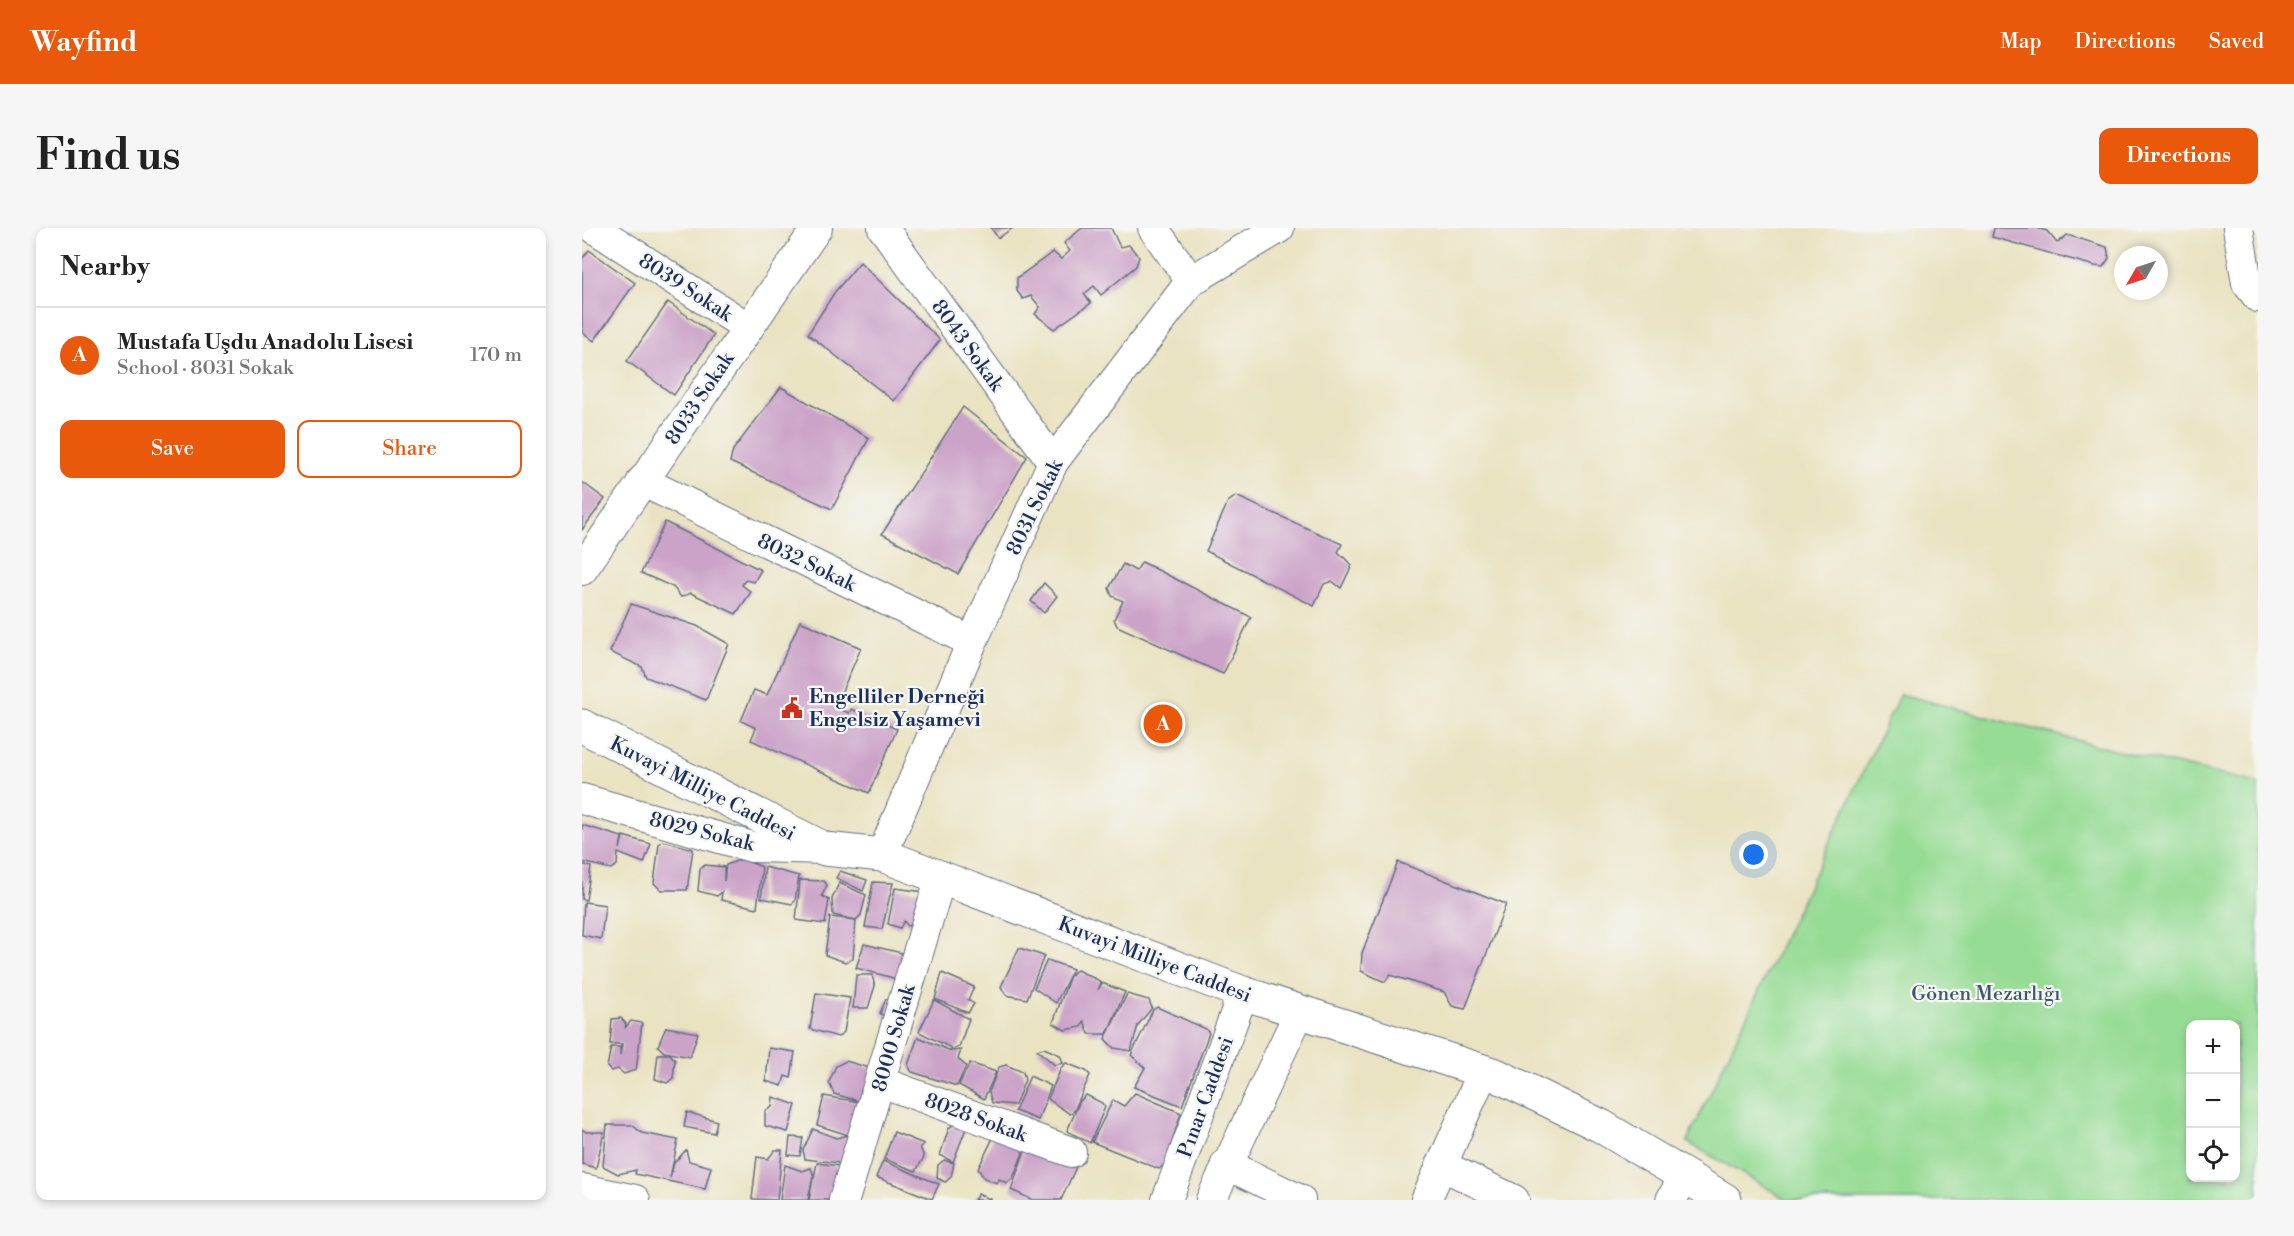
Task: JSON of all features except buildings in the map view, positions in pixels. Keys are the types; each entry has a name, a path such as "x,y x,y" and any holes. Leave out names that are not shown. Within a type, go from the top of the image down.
{"main road":[{"name":"Kuvayi Milliye Caddesi","path":"582,726 825,849 882,855 1242,993 1484,1070 1601,1126 1678,1188 1725,1200"}],"street":[{"name":"8039 Sokak","path":"594,228 747,327"},
{"name":"8033 Sokak","path":"582,570 817,228"},
{"name":"8043 Sokak","path":"883,228 1053,462"},
{"path":"1153,228 1191,280"},
{"name":"8031 Sokak","path":"882,855 972,642 1053,462 1191,280 1279,228"},
{"path":"2238,228 2247,283 2258,297"},
{"name":"8032 Sokak","path":"642,481 972,642"},
{"name":"8029 Sokak","path":"582,799 752,847 825,849"},
{"name":"8000 Sokak","path":"844,1200 941,876"},
{"name":"Pınar Caddesi","path":"1167,1200 1242,993"},
{"path":"1211,1200 1299,1013"},
{"path":"1426,1200 1484,1070"},
{"name":"8028 Sokak","path":"881,1082 1071,1152"},
{"path":"1227,1164 1300,1200"},
{"path":"1441,1165 1514,1200"},
{"path":"582,1189 635,1200"}],"green space":[{"name":"Gönen Mezarlığı","path":"1900,694 2118,751 2258,783 2258,1200 1788,1200 1687,1142"}],"place":[{"name":"Engelliler Derneği Engelsiz Yaşamevi","path":"792,708"},
{"name":"Mustafa Uşdu Anadolu Lisesi","path":"1163,724"}]}
